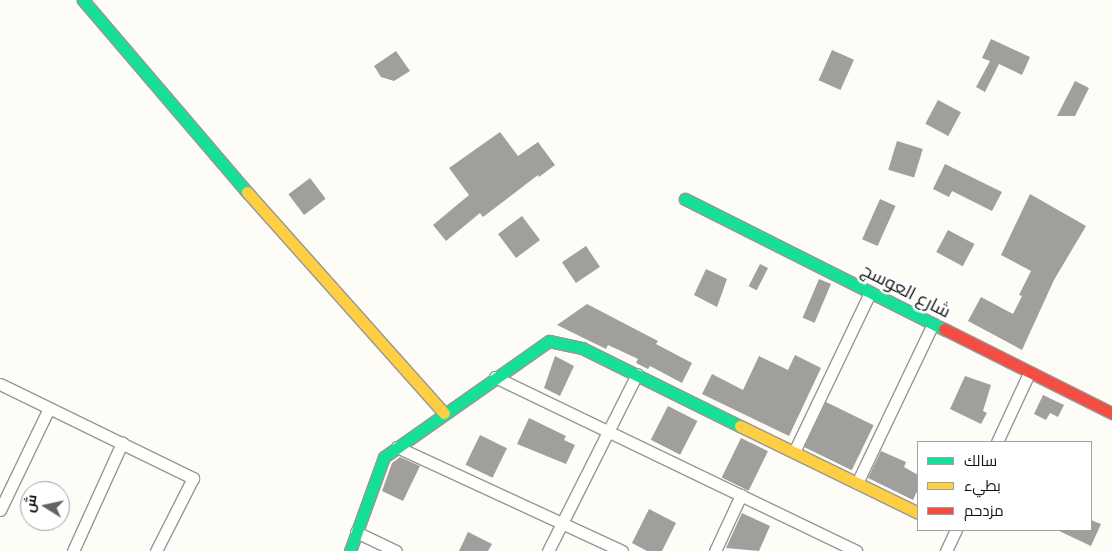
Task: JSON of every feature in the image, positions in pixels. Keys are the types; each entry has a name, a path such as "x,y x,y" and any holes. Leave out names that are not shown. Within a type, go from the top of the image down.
{"street":[{"path":"83,0 196,137 444,413"},
{"name":"شارع العوسج","path":"685,199 1112,413"},
{"path":"794,452 870,293"},
{"path":"857,483 933,324"},
{"path":"350,551 380,462 444,413 549,341 582,348 917,513"},
{"path":"997,441 1029,373"},
{"path":"548,551 637,374"},
{"path":"495,377 856,551"},
{"path":"0,384 193,478 156,551"},
{"path":"0,510 49,408"},
{"path":"74,551 122,443"},
{"path":"397,448 622,551"},
{"path":"715,551 741,495"},
{"path":"946,551 954,531"},
{"path":"356,532 396,551"}],"building":[{"path":"991,39 1030,57 1022,75 999,64 985,92 976,87 990,61 982,58"},
{"path":"832,50 854,60 841,90 819,80"},
{"path":"396,51 410,71 394,81 381,77 374,66"},
{"path":"1075,81 1089,88 1075,116 1057,116"},
{"path":"938,100 961,112 948,136 925,124"},
{"path":"500,132 518,156 538,142 555,165 539,177 538,175 483,217 480,213 446,241 433,225 469,195 449,168"},
{"path":"897,141 923,149 914,178 888,170"},
{"path":"945,164 1002,192 992,211 952,191 949,197 933,189"},
{"path":"310,178 326,199 304,215 288,194"},
{"path":"1030,194 1086,226 1054,280 1022,350 968,321 981,297 1013,314 1022,296 1019,295 1031,271 1001,255"},
{"path":"880,199 896,206 878,246 862,239"},
{"path":"522,216 540,240 516,258 498,234"},
{"path":"948,230 974,244 963,266 936,252"},
{"path":"586,246 600,267 576,283 562,262"},
{"path":"760,264 768,268 757,290 749,286"},
{"path":"706,269 727,279 717,307 694,295"},
{"path":"819,279 831,284 815,323 803,318"},
{"path":"587,304 658,341 656,344 692,363 682,383 650,366 648,369 636,363 638,359 608,345 606,349 557,325"},
{"path":"795,355 821,368 789,436 702,394 712,374 743,390 759,356 788,370"},
{"path":"555,356 574,366 560,396 544,388"},
{"path":"965,376 991,385 983,411 987,413 981,424 950,409"},
{"path":"1043,395 1064,405 1058,417 1050,413 1046,420 1034,414"},
{"path":"826,402 874,425 852,470 804,447"},
{"path":"668,406 697,421 680,455 651,440"},
{"path":"529,418 566,436 564,440 575,445 566,464 517,444"},
{"path":"480,435 507,448 492,478 466,465"},
{"path":"741,438 768,451 749,491 722,478"},
{"path":"881,451 906,462 904,467 917,474 917,491 913,500 868,478"},
{"path":"400,457 420,466 403,501 382,491 392,463"},
{"path":"649,509 676,523 662,551 647,551 632,543"},
{"path":"742,513 770,526 759,551 726,548"},
{"path":"1092,520 1101,524 1091,546 1059,531 1092,531"},
{"path":"468,532 492,544 488,551 459,551"}],"traffic: fast":[{"path":"83,0 247,192"},
{"path":"685,199 944,329"},
{"path":"350,551 384,457 549,341 582,348 740,426"}],"traffic: slow":[{"path":"247,192 444,413"},
{"path":"740,426 917,513"}],"traffic: jam":[{"path":"944,329 1112,413"}]}
